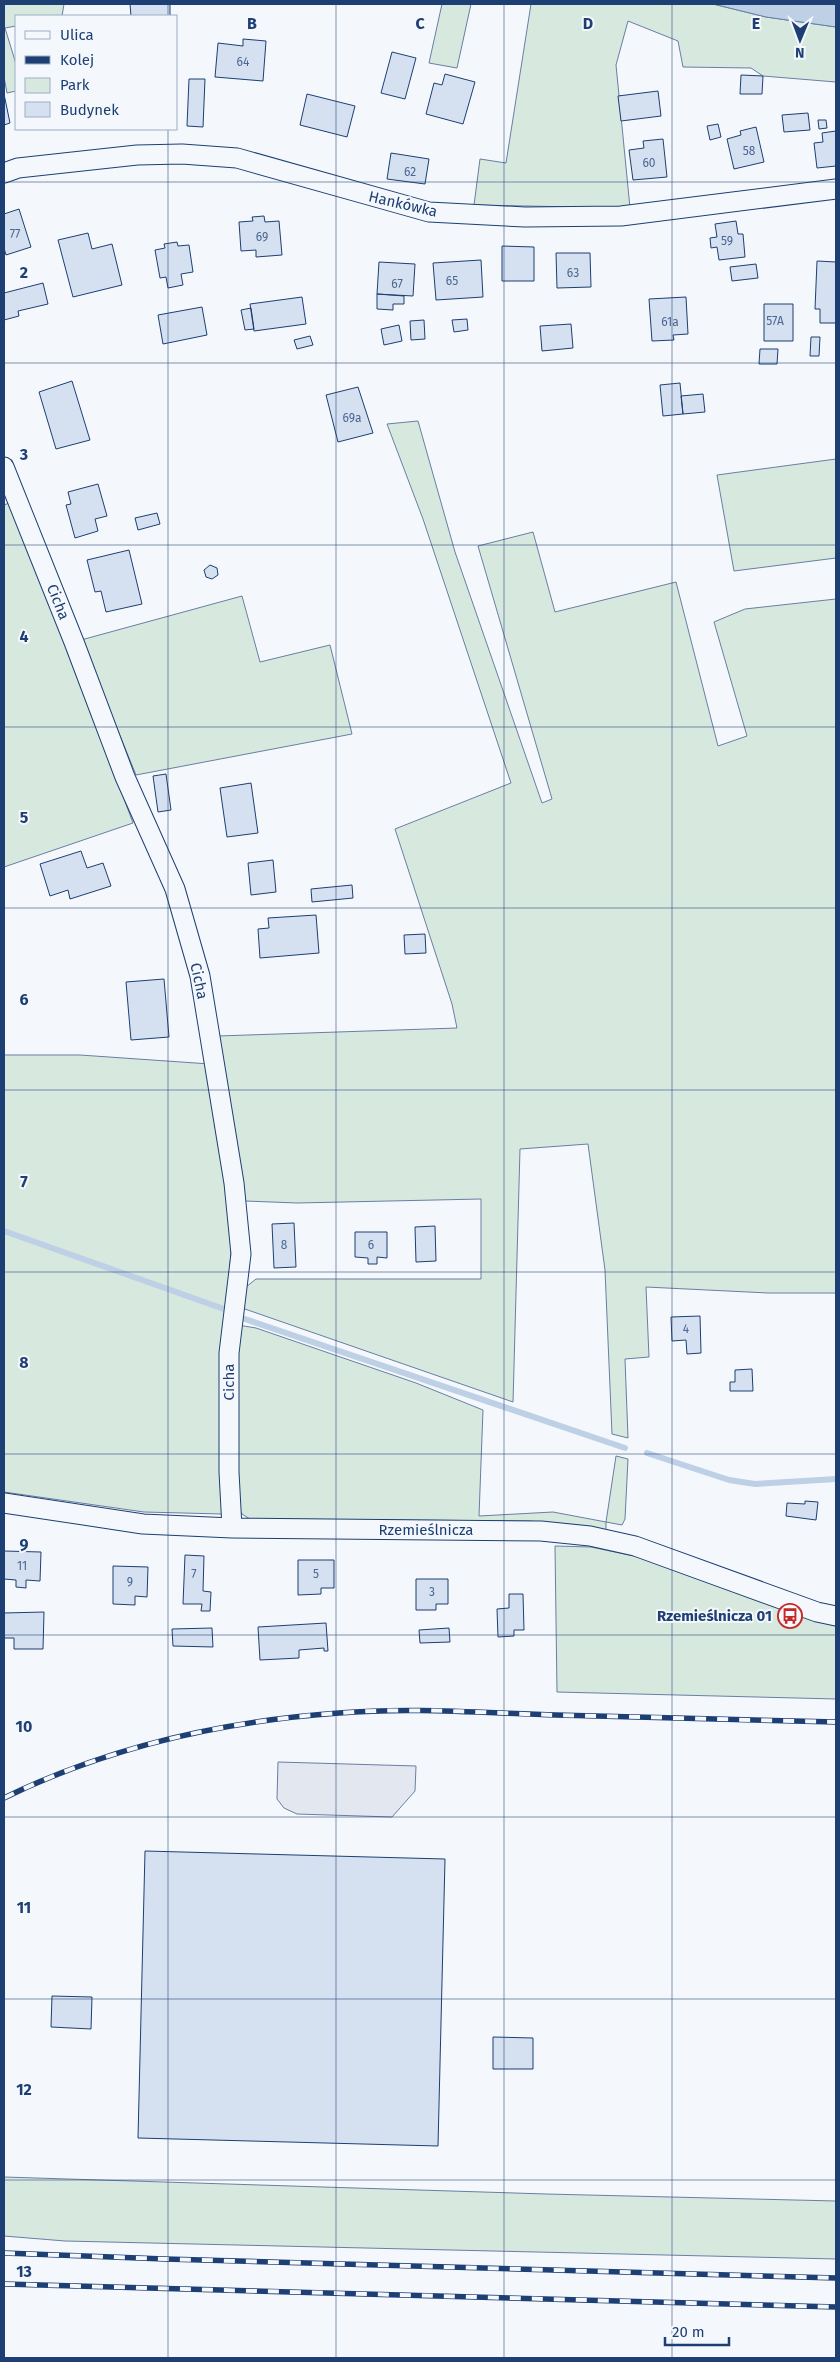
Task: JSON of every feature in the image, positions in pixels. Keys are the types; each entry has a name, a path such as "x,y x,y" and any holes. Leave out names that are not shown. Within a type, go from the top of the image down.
{"street":[{"name":"Hankówka","path":"4,173 18,168 137,155 182,154 237,158 428,212 525,217 621,216 836,189"},
{"name":"Cicha","path":"4,467 74,642 125,777 175,889 200,976 234,1183 241,1254 229,1352 229,1472 232,1528"},
{"name":"Rzemieślnicza","path":"4,1502 143,1524 232,1528 541,1531 590,1536 634,1546 817,1612 836,1616"}],"green space":[{"path":"4,4 64,4 62,15 15,15 15,26 5,28 15,61 15,91 7,93 4,77"},
{"path":"442,4 471,4 457,68 429,63"},
{"path":"531,4 713,4 766,17 836,27 836,82 763,76 751,68 683,67 678,41 628,21 616,65 630,208 474,205 480,159 506,163"},
{"path":"418,421 455,552 542,803 552,799 478,546 533,532 555,612 676,582 718,746 747,736 714,622 745,609 836,599 836,1293 768,1293 646,1287 649,1357 625,1359 628,1438 612,1434 605,1270 588,1144 520,1149 513,1402 242,1308 246,1287 256,1279 481,1279 481,1199 297,1203 245,1201 218,1036 457,1028 452,1004 395,829 511,783 423,519 387,424"},
{"path":"836,459 836,558 734,571 717,475"},
{"path":"9,503 65,640 133,823 4,867 4,505"},
{"path":"242,596 260,662 330,645 352,734 136,775 81,640"},
{"path":"4,1055 80,1055 210,1064 229,1202 231,1252 221,1375 222,1514 144,1512 4,1492"},
{"path":"238,1325 256,1328 416,1383 483,1410 479,1516 553,1512 606,1522 606,1530 530,1521 250,1519 242,1514 236,1504"},
{"path":"616,1456 628,1459 625,1519 622,1525 606,1522"},
{"path":"555,1546 591,1547 653,1560 807,1618 836,1626 836,1699 557,1692"},
{"path":"4,2177 836,2201 836,2259 65,2241 4,2236"}],"shaded area":[{"path":"278,1762 416,1766 415,1791 392,1817 297,1814 284,1808 277,1799"}],"water":[{"path":"713,4 836,4 836,27 766,17"}],"building":[{"path":"130,4 170,4 170,15 131,15"},
{"path":"243,39 266,41 263,81 215,77 218,43 243,46"},
{"path":"392,52 416,58 405,99 381,93"},
{"path":"445,74 475,82 463,124 426,114 434,83 442,85"},
{"path":"741,75 763,76 762,94 740,94"},
{"path":"189,79 205,79 203,127 187,126"},
{"path":"658,91 661,116 621,121 618,96"},
{"path":"4,94 10,123 4,125"},
{"path":"307,94 355,106 347,137 300,125"},
{"path":"808,113 810,130 784,132 782,115"},
{"path":"818,120 826,120 827,128 819,129"},
{"path":"718,124 721,137 710,140 707,126"},
{"path":"756,127 764,162 734,169 727,139 741,135 740,131"},
{"path":"836,131 836,166 817,168 814,143 823,142 822,133"},
{"path":"663,139 667,177 633,180 629,150 644,148 643,141"},
{"path":"391,153 429,159 425,184 387,179"},
{"path":"19,209 31,247 6,255 4,248 4,214"},
{"path":"264,216 265,222 279,221 282,255 256,257 256,250 241,251 239,222 253,221 252,217"},
{"path":"736,221 738,234 743,234 745,257 719,260 717,247 711,248 710,238 717,237 715,224"},
{"path":"88,233 92,249 112,244 122,285 73,297 58,240"},
{"path":"177,242 178,246 189,245 193,272 181,274 183,285 168,288 166,277 160,278 155,250 165,248 164,244"},
{"path":"502,246 534,247 534,281 502,281"},
{"path":"556,253 590,253 591,287 557,288"},
{"path":"481,260 483,297 436,300 433,263"},
{"path":"817,261 836,262 836,323 820,323 820,309 815,309"},
{"path":"379,262 415,264 413,296 377,294"},
{"path":"756,264 758,278 732,281 730,267"},
{"path":"43,283 48,304 18,311 19,316 4,320 4,293"},
{"path":"377,294 404,296 404,304 393,304 393,310 377,309"},
{"path":"302,297 306,324 254,331 250,304"},
{"path":"686,297 688,334 673,335 674,340 652,341 649,299"},
{"path":"764,304 793,304 793,341 764,341"},
{"path":"202,307 207,335 163,344 158,315"},
{"path":"251,308 254,329 245,330 241,310"},
{"path":"467,319 468,330 454,332 452,320"},
{"path":"424,320 425,339 411,340 410,321"},
{"path":"571,324 573,348 542,351 540,326"},
{"path":"399,325 402,341 384,345 381,329"},
{"path":"310,336 313,345 297,349 294,340"},
{"path":"811,337 820,337 819,356 810,356"},
{"path":"760,349 778,349 777,364 759,364"},
{"path":"72,381 90,440 56,449 39,392"},
{"path":"680,383 683,414 663,416 660,385"},
{"path":"358,387 373,433 338,442 326,395"},
{"path":"703,394 705,412 683,414 681,396"},
{"path":"98,484 107,516 95,519 98,531 75,538 66,505 71,504 68,492"},
{"path":"157,513 160,524 138,530 135,518"},
{"path":"129,550 142,604 106,612 101,591 95,592 87,560"},
{"path":"210,565 217,568 218,575 212,579 206,577 204,570"},
{"path":"166,774 171,810 158,812 153,776"},
{"path":"251,783 258,833 227,837 220,788"},
{"path":"81,851 87,868 103,863 111,886 70,899 68,890 50,896 40,864"},
{"path":"273,860 276,892 251,895 248,863"},
{"path":"352,885 353,898 312,902 311,889"},
{"path":"316,915 319,953 260,958 258,929 269,928 268,918"},
{"path":"425,934 426,953 405,954 404,935"},
{"path":"164,979 169,1037 131,1040 126,982"},
{"path":"294,1223 296,1267 274,1268 272,1224"},
{"path":"435,1226 436,1261 416,1262 415,1227"},
{"path":"355,1232 387,1232 387,1258 377,1257 377,1264 368,1264 368,1258 355,1257"},
{"path":"700,1316 701,1353 687,1354 686,1340 672,1341 671,1317"},
{"path":"752,1369 753,1391 730,1391 730,1382 735,1382 735,1370"},
{"path":"805,1501 818,1502 816,1520 786,1516 787,1503 805,1504"},
{"path":"4,1551 41,1552 40,1581 26,1580 26,1588 16,1587 16,1580 4,1579"},
{"path":"185,1555 204,1556 203,1591 211,1592 210,1611 201,1611 202,1604 183,1604"},
{"path":"298,1560 334,1560 334,1588 321,1588 321,1594 298,1595"},
{"path":"113,1566 148,1567 147,1597 135,1596 135,1605 113,1604"},
{"path":"416,1579 448,1579 448,1604 436,1604 436,1610 416,1610"},
{"path":"509,1594 523,1594 524,1630 514,1630 514,1636 498,1637 497,1609 509,1608"},
{"path":"44,1612 43,1649 14,1649 14,1638 4,1638 4,1613"},
{"path":"326,1623 328,1651 324,1651 324,1648 299,1650 299,1658 260,1660 258,1627"},
{"path":"212,1628 213,1647 173,1646 172,1629"},
{"path":"449,1628 450,1642 420,1643 419,1630"},
{"path":"145,1851 445,1859 438,2146 138,2138"},
{"path":"52,1996 92,1997 91,2029 51,2027"},
{"path":"493,2037 533,2038 533,2069 493,2069"}],"waterway":[{"path":"4,1231 224,1309"},
{"path":"242,1318 625,1448"},
{"path":"647,1453 729,1480 755,1484 836,1479"}],"railway":[{"path":"4,1798 84,1764 167,1739 253,1722 339,1713 420,1710 836,1722"},
{"path":"4,2253 836,2278"},
{"path":"4,2284 836,2307"}],"place":[{"name":"Rzemieślnicza 01","path":"790,1616"}]}
